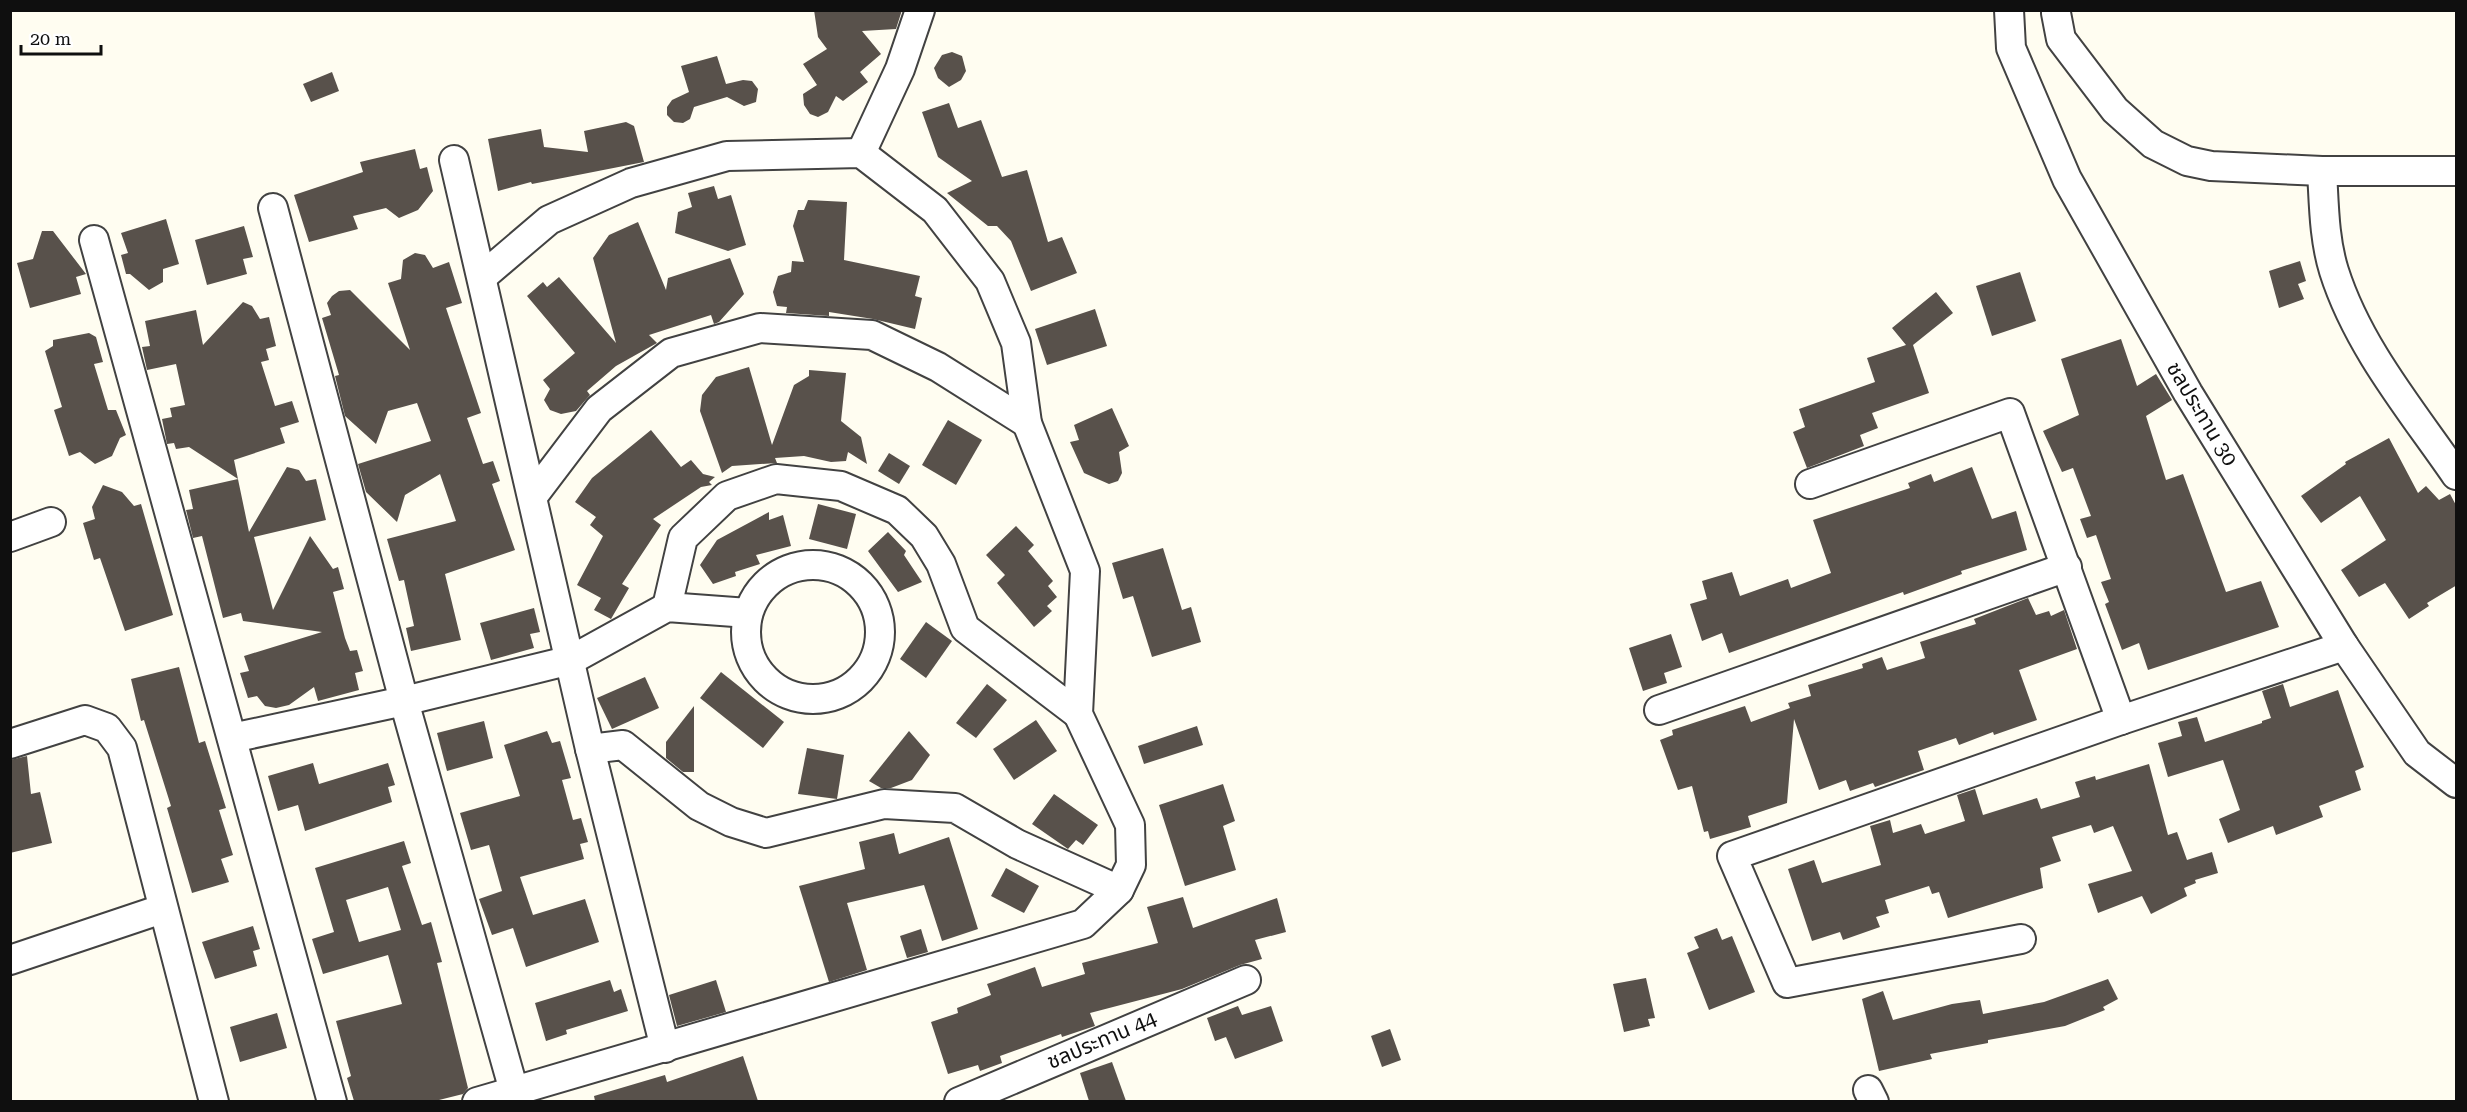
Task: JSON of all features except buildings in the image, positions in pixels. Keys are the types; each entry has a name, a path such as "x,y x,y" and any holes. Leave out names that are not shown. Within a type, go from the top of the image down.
{"street":[{"path":"861,153 900,69 920,10"},
{"name":"ชลประทาน 30","path":"2009,10 2011,48 2067,179 2188,393 2344,646 2417,753 2457,783"},
{"path":"2061,11 2061,39 2115,110 2153,144 2187,161 2211,166 2322,171 2457,171"},
{"path":"482,277 549,220 631,183 727,156 861,153 935,210 990,281 1016,343 1027,423 1085,571 1078,714"},
{"path":"454,160 590,749 664,1048"},
{"path":"2322,171 2325,225 2334,271 2358,328 2457,476"},
{"path":"273,208 404,701 514,1091"},
{"path":"94,240 332,1101"},
{"path":"533,496 599,409 671,353 760,328 872,335 938,367 1027,423"},
{"path":"1810,484 2010,413 2121,720"},
{"path":"477,1101 1083,924 1119,890 1131,866 1130,825 1078,714 965,628 941,564 924,536 897,510 841,486 776,479 727,496 683,538 667,607"},
{"path":"10,537 51,522"},
{"path":"800,566 828,566 850,575 865,589 877,609 881,632 878,649 868,670 853,686 832,696 809,699 792,696 771,685 755,668 745,637 748,613 760,590 778,574 800,566"},
{"path":"1659,710 2067,567"},
{"path":"232,738 404,701 571,660 667,607 748,613"},
{"path":"2021,939 1787,983 1732,856 2121,720 2344,646"},
{"path":"10,744 85,720 107,728 122,748 209,1100"},
{"path":"590,749 623,745 699,806 731,822 766,833 884,804 955,808 1017,844 1119,890"},
{"path":"10,960 162,909"},
{"name":"ชลประทาน 44","path":"959,1101 1246,980"}]}
